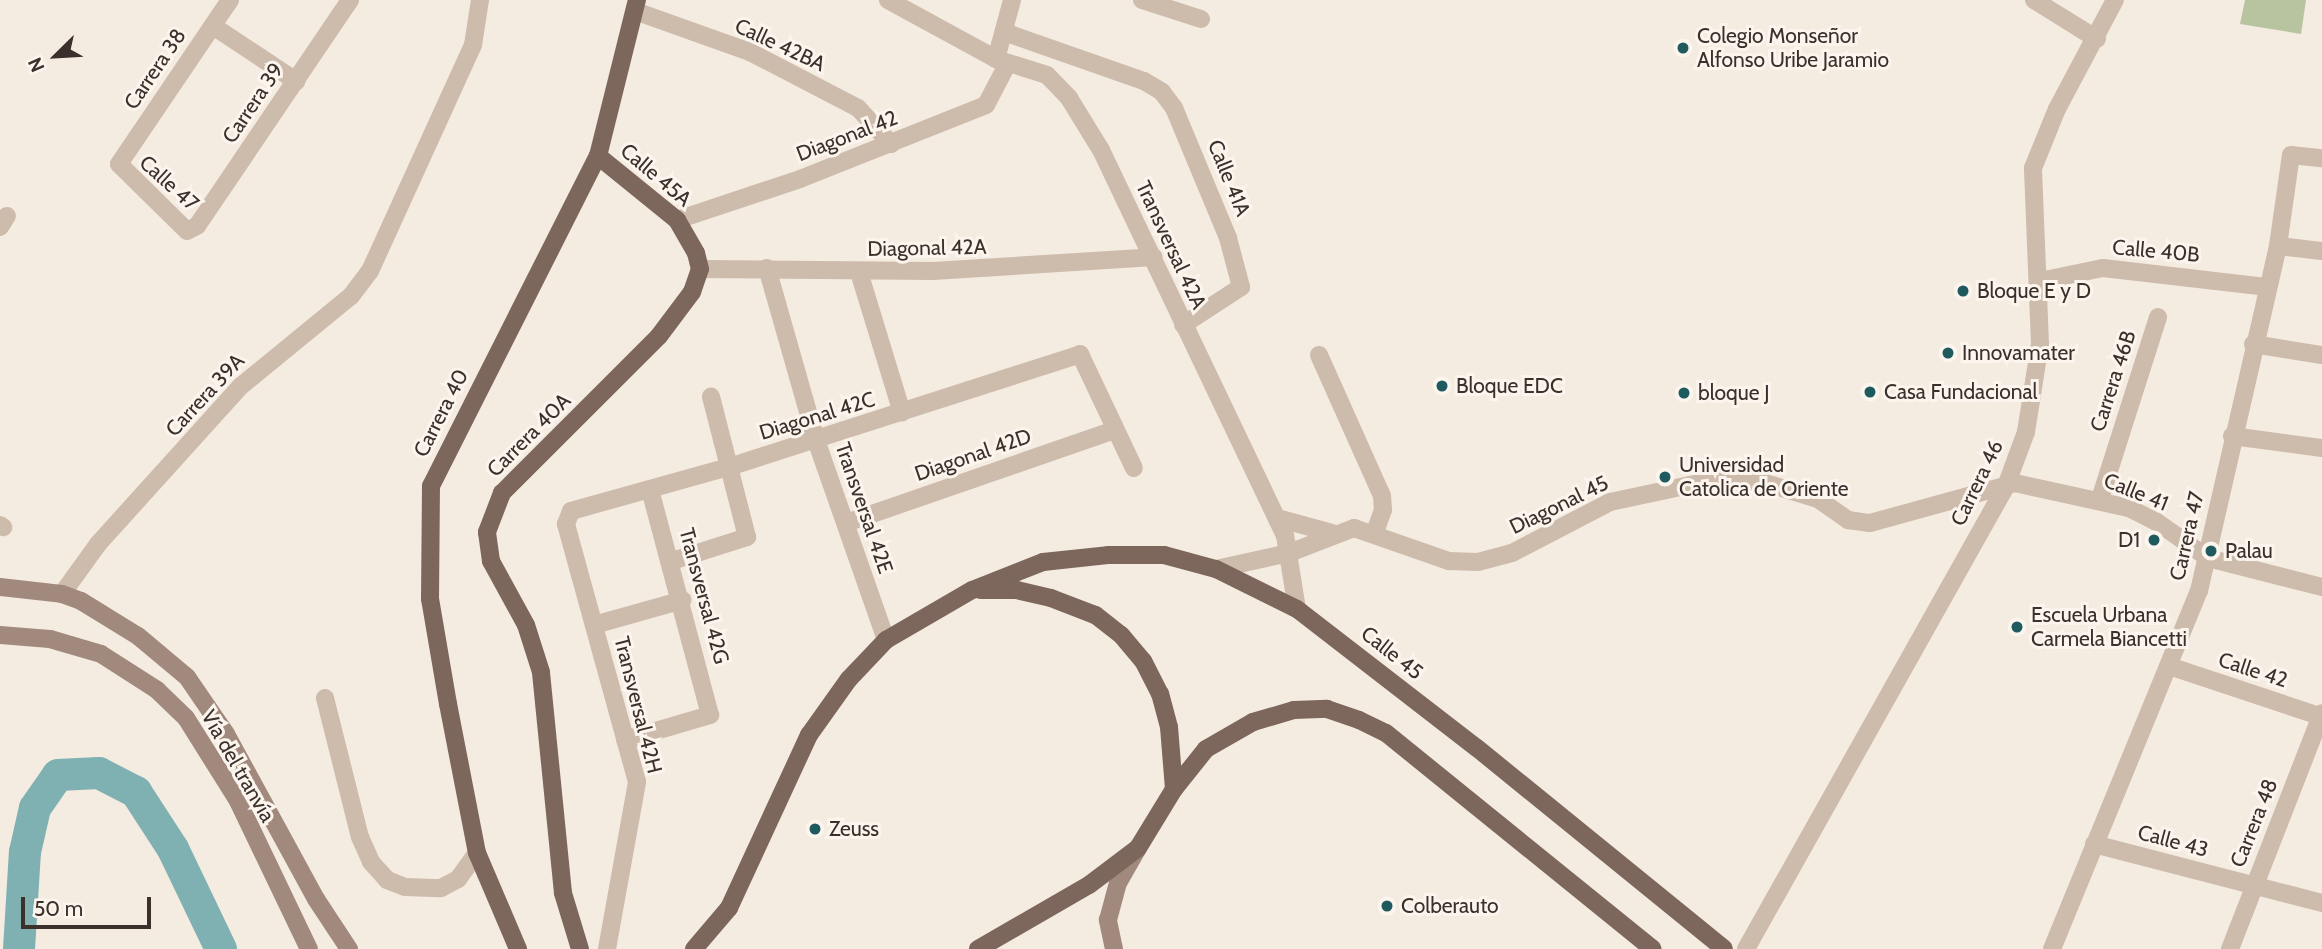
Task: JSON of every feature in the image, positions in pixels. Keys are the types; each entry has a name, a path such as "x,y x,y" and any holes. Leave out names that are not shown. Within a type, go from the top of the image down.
{"main road":[{"name":"Carrera 40","path":"518,949 477,853 429,599 431,486 598,156 636,6"},
{"name":"Calle 45A","path":"598,156 677,220 696,253 700,269"},
{"name":"Carrera 40A","path":"580,949 563,893 541,672 526,625 491,561 487,532 502,493 659,336 692,292 700,269"},
{"name":"Calle 45","path":"694,949 729,908 809,735 849,678 886,640 972,590 1043,562 1077,556 1164,555 1216,569 1297,609 1477,748 1724,949"},
{"name":"Vía del tranvía","path":"0,587 62,594 103,613 168,658 206,701 316,899 349,949"},
{"path":"972,590 1017,590 1051,598 1095,615 1121,635 1143,661 1160,694 1169,727 1174,789"},
{"name":"Vía del tranvía","path":"0,635 62,641 101,654 157,690 186,718 238,802 309,949"},
{"path":"1114,949 1108,920 1118,883 1174,789 1206,749 1253,722 1294,710 1327,709 1386,733 1653,949"},
{"path":"978,949 1089,885 1138,848"}],"street":[{"name":"Carrera 38","path":"119,163 230,0"},
{"name":"Carrera 39","path":"193,230 350,0"},
{"name":"Carrera 39A","path":"62,594 98,544 241,386 351,296 387,237 473,45 480,0"},
{"name":"Diagonal 42","path":"677,220 891,144 986,105 1002,61 1004,32 1012,0"},
{"path":"1142,0 1201,19"},
{"path":"2034,0 2097,39"},
{"name":"Carrera 46","path":"1746,949 2006,486 2031,411 2040,344 2040,281 2033,168 2057,109 2097,39 2115,0"},
{"name":"Transversal 42A","path":"895,2 1002,61 1047,75 1069,98 1101,149 1277,518 1289,553 1297,609"},
{"name":"Calle 42BA","path":"636,6 750,52 858,108 891,144"},
{"path":"212,26 296,81"},
{"name":"Calle 41A","path":"1004,32 1162,92 1184,127 1228,238 1241,287 1184,325"},
{"name":"Carrera 47","path":"2052,949 2169,666 2208,558 2232,436 2278,246 2291,155 2322,158"},
{"name":"Calle 47","path":"119,163 120,170 187,230 193,230"},
{"path":"2278,246 2322,251"},
{"name":"Diagonal 42A","path":"700,269 767,268 859,272 1022,268 1154,257"},
{"name":"Transversal 42E","path":"767,268 816,440 886,640"},
{"name":"Calle 40B","path":"2040,281 2103,268 2268,286"},
{"path":"859,272 902,413"},
{"name":"Carrera 46B","path":"2100,499 2158,317"},
{"path":"2253,344 2322,355"},
{"name":"Diagonal 42C","path":"566,516 902,413 1080,354 1115,430"},
{"path":"1319,355 1382,496 1383,510 1375,532"},
{"path":"672,561 747,537 711,397"},
{"path":"1115,430 1134,468"},
{"name":"Diagonal 42D","path":"846,523 1115,430"},
{"path":"2232,436 2322,448"},
{"name":"Diagonal 45","path":"1216,569 1289,553 1332,533 1354,528 1375,532 1449,561 1478,562 1512,553 1610,502 1667,487 1759,481 1818,499 1848,520 1870,523 2006,486"},
{"name":"Calle 41","path":"2006,486 2031,484 2100,499 2157,522 2208,558 2322,586"},
{"name":"Transversal 42G","path":"625,740 710,715 683,600 650,490"},
{"name":"Transversal 42H","path":"566,516 637,782 607,949"},
{"name":"Diagonal 45","path":"1277,518 1332,533"},
{"path":"594,625 683,600"},
{"name":"Calle 42","path":"2169,666 2322,716"},
{"path":"325,698 360,837 371,862 387,880 405,887 441,888 458,879 477,853"},
{"name":"Carrera 48","path":"2230,949 2322,716"},
{"name":"Calle 43","path":"2094,844 2322,903"}],"green space":[{"path":"2245,0 2306,0 2301,34 2240,24"}],"waterway":[{"path":"19,949 25,852 35,808 58,775 99,773 136,792 173,849 221,949"}],"place":[{"name":"Colegio Monseñor Alfonso Uribe Jaramio","path":"1683,48"},
{"name":"Bloque E y D","path":"1963,291"},
{"name":"Innovamater","path":"1948,353"},
{"name":"Bloque EDC","path":"1442,386"},
{"name":"Casa Fundacional","path":"1870,392"},
{"name":"bloque J","path":"1684,393"},
{"name":"Universidad Catolica de Oriente","path":"1665,477"},
{"name":"D1","path":"2154,540"},
{"name":"Palau","path":"2211,551"},
{"name":"Escuela Urbana Carmela Biancetti","path":"2017,627"},
{"name":"Zeuss","path":"815,829"},
{"name":"Colberauto","path":"1387,906"}]}
